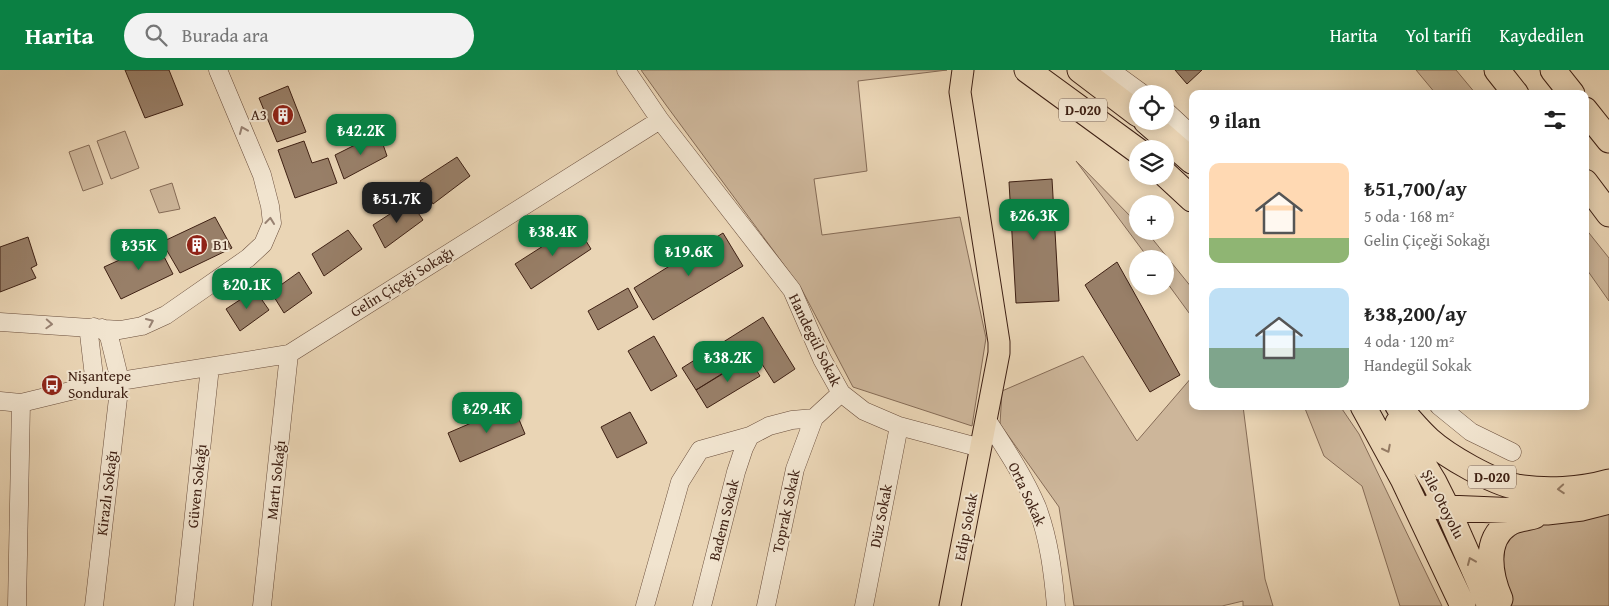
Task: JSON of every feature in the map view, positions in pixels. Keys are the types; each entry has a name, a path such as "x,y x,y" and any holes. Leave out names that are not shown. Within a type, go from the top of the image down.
{"highway":[{"name":"D-020","path":"1027,70 1129,144"},
{"path":"1080,70 1129,107"},
{"path":"1497,70 1513,90"},
{"path":"1553,70 1569,90"},
{"path":"1589,115 1609,140"},
{"path":"1156,130 1189,158"},
{"path":"1174,182 1189,196"},
{"path":"1589,187 1609,214"},
{"name":"Şile Otoyolu","path":"1365,410 1382,440 1463,606"},
{"name":"Şile Otoyolu","path":"1390,410 1434,482 1490,606"},
{"name":"D-020","path":"1402,410 1428,440 1447,454 1483,474 1516,486 1549,489 1594,486 1609,482"},
{"name":"D-020","path":"1413,503 1447,508 1547,512 1582,508 1609,501"},
{"path":"1503,606 1492,573 1491,552 1496,535 1509,523 1547,512"}],"main road":[{"name":"Edip Sokak","path":"950,606 998,364 999,342 960,92 963,70"}],"street":[{"path":"0,322 120,330 142,326 166,315 248,258 263,244 272,223 270,206 262,175 218,70"},
{"name":"Handegül Sokak","path":"626,70 660,120 792,290 822,359 841,393 864,411 899,426 981,448"},
{"path":"1110,70 1130,85"},
{"path":"1174,118 1189,132"},
{"name":"Gelin Çiçeği Sokağı","path":"0,402 21,403 95,385 289,354 660,120"},
{"path":"98,328 109,336 120,381"},
{"path":"95,385 89,334 98,328"},
{"name":"Martı Sokağı","path":"262,606 289,354"},
{"name":"Güven Sokağı","path":"184,606 210,367"},
{"name":"Kirazlı Sokağı","path":"94,606 120,381"},
{"name":"Handegül Sokak","path":"814,418 841,393"},
{"path":"17,606 21,403"},
{"path":"1444,410 1471,432 1512,452"},
{"path":"645,606 680,482 700,450 750,436 769,426 792,420 814,418"},
{"name":"Toprak Sokak","path":"766,606 795,469 814,418"},
{"name":"Orta Sokak","path":"987,420 1024,480 1036,507 1046,535 1056,606"},
{"name":"Düz Sokak","path":"864,606 899,426"},
{"name":"Badem Sokak","path":"702,606 736,472 750,436"}],"shaded area":[{"path":"641,70 947,70 858,81 867,171 814,179 822,235 960,217 986,338 972,426 853,387 801,288"},
{"path":"1416,70 1456,70 1473,90 1433,90"},
{"path":"125,131 139,168 111,179 97,141"},
{"path":"89,145 103,184 83,191 69,152"},
{"path":"1076,161 1129,215 1129,232"},
{"path":"172,183 180,209 159,213 150,190"},
{"path":"1589,233 1609,258 1609,301 1589,273"},
{"path":"1135,240 1153,240 1161,250 1142,250"},
{"path":"1174,266 1189,284 1189,313 1174,292"},
{"path":"1083,356 1137,441 1189,380 1189,410 1244,410 1265,579 1273,606 1243,606 1243,601 1222,606 1074,606 1059,507 1000,424 1002,391"},
{"path":"1306,410 1343,410 1359,434 1442,606 1400,606 1362,486 1324,456"},
{"path":"1609,511 1609,606 1505,606 1495,586 1511,525"}],"building":[{"path":"125,70 169,70 183,105 145,118"},
{"path":"1175,70 1202,70 1187,84"},
{"name":"A3","path":"288,86 306,132 277,142 259,98"},
{"path":"379,133 387,156 344,179 335,155"},
{"path":"304,141 312,163 328,158 337,183 295,198 278,150"},
{"path":"457,157 470,176 433,204 420,181"},
{"path":"1052,179 1059,301 1016,303 1009,182"},
{"path":"410,201 423,220 385,248 373,225"},
{"name":"B1","path":"215,217 232,248 180,273 162,242"},
{"path":"576,225 591,249 531,289 515,264"},
{"path":"348,230 362,249 324,276 312,254"},
{"path":"723,233 743,266 653,320 634,288"},
{"path":"28,237 37,265 31,268 36,278 0,292 0,247"},
{"path":"157,243 173,274 121,299 104,267"},
{"path":"1117,262 1129,284 1129,295 1135,295 1180,375 1150,392 1085,285"},
{"path":"299,272 312,293 284,313 271,292"},
{"path":"628,288 638,307 598,330 588,311"},
{"path":"255,290 269,310 240,331 226,309"},
{"path":"763,317 795,369 774,383 755,353 696,390 682,368"},
{"path":"654,336 677,376 651,391 628,351"},
{"path":"749,358 760,376 707,408 696,390"},
{"path":"513,405 525,434 460,462 448,433"},
{"path":"630,412 647,443 617,458 601,427"}],"place":[{"name":"A3","path":"283,115"},
{"name":"B1","path":"197,245"},
{"name":"Nişantepe Sondurak","path":"52,385"}]}
